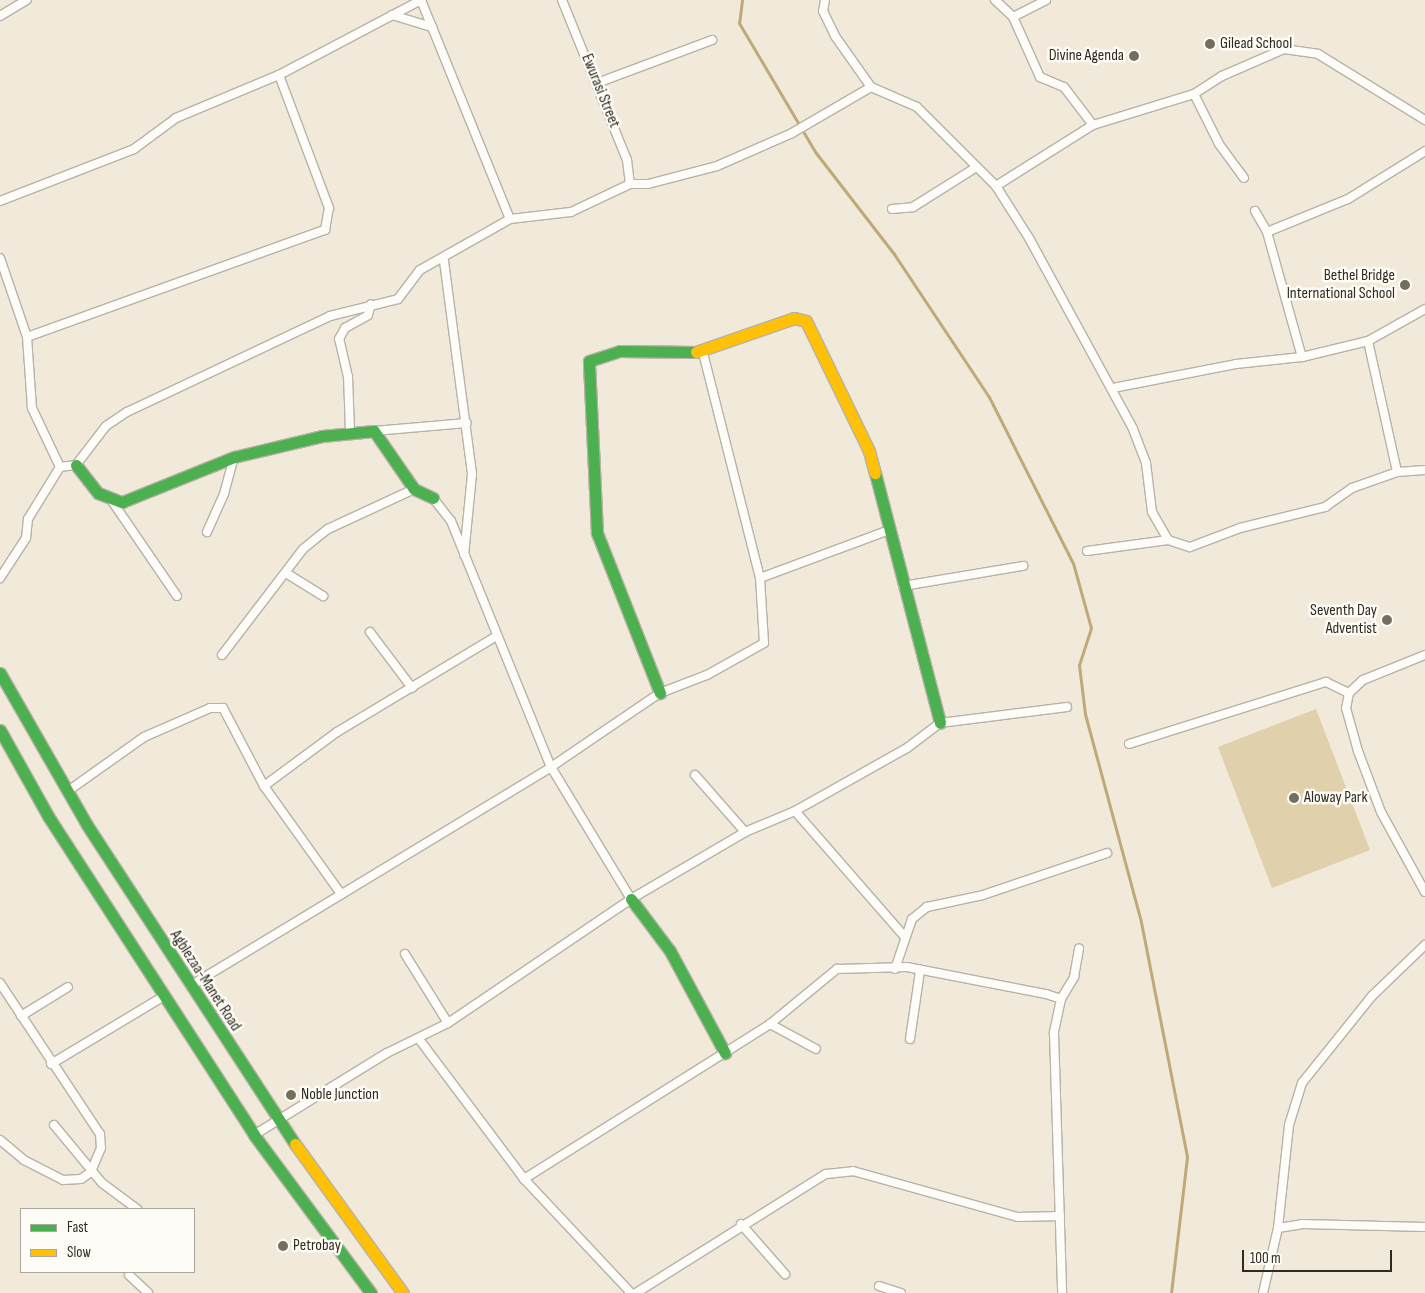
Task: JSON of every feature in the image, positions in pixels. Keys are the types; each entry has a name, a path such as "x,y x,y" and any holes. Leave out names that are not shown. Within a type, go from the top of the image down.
{"street":[{"path":"0,16 27,0"},
{"path":"0,201 134,149 176,118 279,75 421,0 510,219"},
{"name":"Ewurasi Street","path":"562,0 628,160 630,184"},
{"path":"825,0 823,12 835,36 871,87 917,107 975,168 996,186 1113,388 1146,464 1152,512 1168,540"},
{"path":"995,0 1013,17 1040,77 1064,87 1092,125"},
{"path":"1013,17 1046,0"},
{"path":"392,16 432,27"},
{"path":"597,83 712,40"},
{"path":"996,186 1092,125 1194,94 1266,56 1303,48 1425,120"},
{"path":"27,337 325,230 329,208 279,75"},
{"path":"60,467 76,465 106,426 127,412 330,316 371,304 398,300 420,270 444,261 510,219 571,212 630,184 701,172 792,133 871,87"},
{"path":"1194,94 1218,144 1244,178"},
{"path":"1267,232 1348,199 1425,151"},
{"path":"892,209 913,207 975,168"},
{"path":"1255,211 1267,232 1302,357"},
{"path":"0,258 27,337 32,408 60,467"},
{"path":"444,261 467,423 472,474 464,557"},
{"path":"350,432 348,377 339,339 345,328 368,315 371,304"},
{"path":"1113,388 1236,364 1302,357 1368,340 1425,309"},
{"path":"660,693 597,532 587,367 602,353 703,352 794,318 806,321 868,451 940,723"},
{"path":"1368,340 1397,472"},
{"path":"190,986 551,767 660,693 760,648 767,637 760,578 703,352"},
{"path":"112,501 135,500 234,457 350,432 467,423"},
{"path":"374,431 414,489 433,498 450,521 495,637 551,767 631,898 670,951 726,1053"},
{"path":"206,532 224,494 234,457"},
{"path":"76,465 98,493 112,501 177,596"},
{"path":"0,578 26,538 28,519 60,467"},
{"path":"1087,551 1168,540 1190,547 1240,528 1325,507 1352,488 1397,472 1425,470"},
{"path":"222,656 303,549 328,529 414,489"},
{"path":"760,578 889,530"},
{"path":"903,586 1023,566"},
{"path":"286,573 323,596"},
{"path":"370,632 412,688"},
{"path":"264,786 337,732 495,637"},
{"path":"1425,655 1364,680 1349,694 1346,708 1361,760 1381,812 1425,892"},
{"name":"Agblezaa-Manet Road","path":"0,673 68,791 190,986 278,1121 404,1293"},
{"path":"1129,744 1326,682 1349,694"},
{"path":"68,791 137,742 218,706 228,714 264,786 341,894"},
{"path":"254,1135 388,1053 420,1039 448,1023 631,898 745,832 795,811 907,748 940,723 1067,708"},
{"path":"0,730 48,816 254,1135 370,1293"},
{"path":"695,775 745,832"},
{"path":"795,811 905,937"},
{"path":"895,969 912,919 928,907 982,895 1107,854"},
{"path":"1262,1293 1278,1228 1290,1125 1302,1083 1372,996 1425,946"},
{"path":"1062,1293 1054,1033 1061,999 1074,976 1079,948"},
{"path":"405,954 448,1023"},
{"path":"524,1179 770,1024 837,969 920,971 1061,999"},
{"path":"910,1039 920,971"},
{"path":"0,983 51,1064 100,1134 99,1162 91,1172 81,1179 63,1180 24,1160 0,1140"},
{"path":"21,1016 68,986"},
{"path":"51,1064 164,996"},
{"path":"770,1024 816,1049"},
{"path":"420,1039 524,1179 631,1293"},
{"path":"54,1125 91,1172 136,1208"},
{"path":"636,1293 741,1224 819,1178 846,1171 1018,1217 1060,1216"},
{"path":"741,1224 785,1274"},
{"path":"1278,1228 1302,1224 1425,1227"},
{"path":"129,1275 148,1293"},
{"path":"879,1286 901,1293"}],"shaded area":[{"name":"Aloway Park","path":"1316,709 1370,850 1272,888 1218,747"}],"waterway":[{"path":"742,0 739,23 816,153 894,254 989,397 1073,563 1091,628 1079,665 1085,714 1141,922 1187,1157 1171,1293"}],"traffic: fast":[{"path":"660,693 597,533 589,361 619,351 696,352"},
{"path":"76,465 98,493 122,502 234,457 322,436 374,431 414,489 433,498"},
{"path":"875,473 940,723"},
{"path":"0,673 87,825 295,1144"},
{"path":"0,730 48,816 254,1135 371,1293"},
{"path":"631,899 670,951 725,1053"}],"traffic: slow":[{"path":"696,352 794,318 806,321 869,451 875,473"},
{"path":"295,1144 403,1293"}],"place":[{"name":"Gilead School","path":"1210,44"},
{"name":"Divine Agenda","path":"1134,56"},
{"name":"Bethel Bridge International School","path":"1405,285"},
{"name":"Seventh Day Adventist","path":"1387,620"},
{"name":"Aloway Park","path":"1294,798"},
{"name":"Noble Junction","path":"291,1095"},
{"name":"Petrobay","path":"283,1246"}]}
